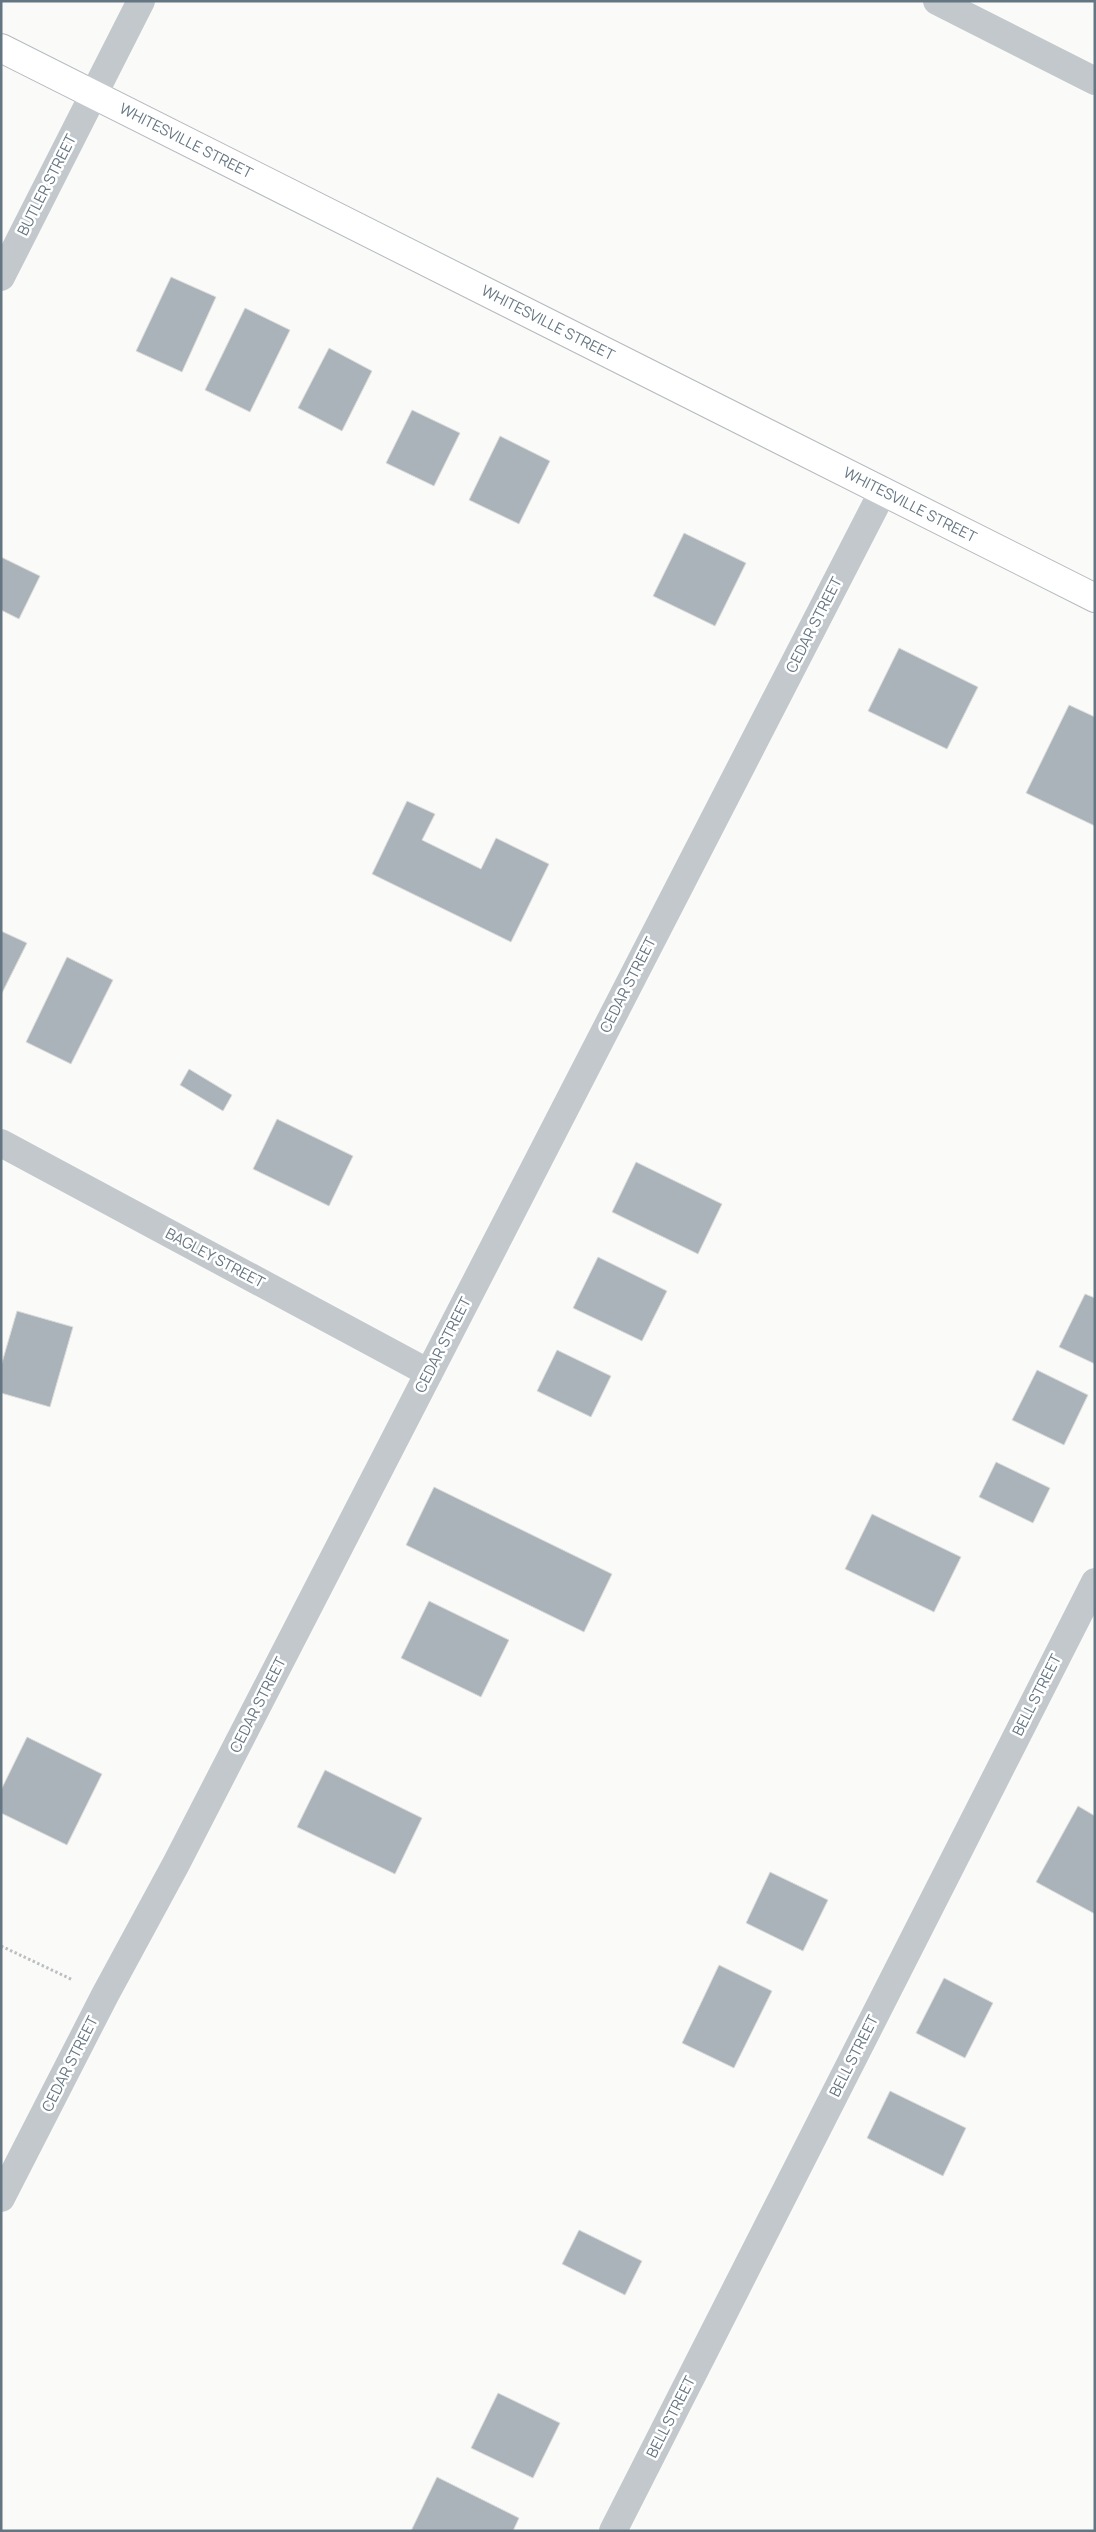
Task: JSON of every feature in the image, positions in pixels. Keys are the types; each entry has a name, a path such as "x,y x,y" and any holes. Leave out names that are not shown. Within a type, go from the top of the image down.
{"main road":[{"name":"WHITESVILLE STREET","path":"1,48 1095,598"}],"street":[{"name":"BUTLER STREET","path":"1,276 141,1"},
{"path":"937,1 1095,81"},
{"name":"CEDAR STREET","path":"1,2198 105,1995 176,1864 882,491"},
{"name":"BAGLEY STREET","path":"1,1143 429,1373"},
{"name":"BELL STREET","path":"613,2531 1095,1582"}],"path":[{"path":"1,1946 105,1995"}],"building":[{"path":"171,277 216,297 182,372 136,351"},
{"path":"245,308 290,330 250,412 205,390"},
{"path":"329,348 372,371 342,431 298,408"},
{"path":"412,410 460,433 434,486 386,463"},
{"path":"500,436 550,461 519,524 469,500"},
{"path":"684,533 746,563 715,626 653,596"},
{"path":"1,557 40,576 19,619 1,610"},
{"path":"899,648 978,687 947,749 868,711"},
{"path":"1069,705 1095,717 1095,826 1026,793"},
{"path":"407,801 435,814 422,840 481,869 496,838 549,864 511,942 372,874"},
{"path":"1,931 27,943 1,995"},
{"path":"67,957 113,980 71,1064 26,1042"},
{"path":"189,1069 232,1095 223,1111 180,1085"},
{"path":"277,1119 353,1156 329,1206 253,1169"},
{"path":"636,1162 722,1204 698,1254 612,1212"},
{"path":"598,1257 667,1291 642,1341 573,1308"},
{"path":"1085,1294 1095,1298 1095,1364 1059,1347"},
{"path":"17,1311 73,1327 50,1407 1,1393 1,1366"},
{"path":"557,1350 611,1376 591,1417 537,1391"},
{"path":"1037,1370 1088,1395 1064,1445 1012,1420"},
{"path":"996,1462 1050,1488 1033,1523 979,1497"},
{"path":"434,1487 612,1574 584,1632 406,1545"},
{"path":"872,1514 961,1557 934,1612 845,1569"},
{"path":"429,1601 509,1640 481,1697 401,1658"},
{"path":"27,1737 102,1774 67,1845 1,1813 1,1790"},
{"path":"325,1770 422,1818 395,1874 297,1827"},
{"path":"1078,1806 1095,1816 1095,1914 1036,1882"},
{"path":"770,1872 828,1900 803,1951 746,1923"},
{"path":"719,1965 772,1991 734,2068 682,2043"},
{"path":"944,1978 993,2003 965,2058 916,2033"},
{"path":"890,2091 966,2128 943,2176 867,2138"},
{"path":"579,2230 642,2261 625,2295 562,2264"},
{"path":"498,2393 560,2423 533,2478 471,2448"},
{"path":"437,2477 519,2518 513,2531 411,2531"}]}
